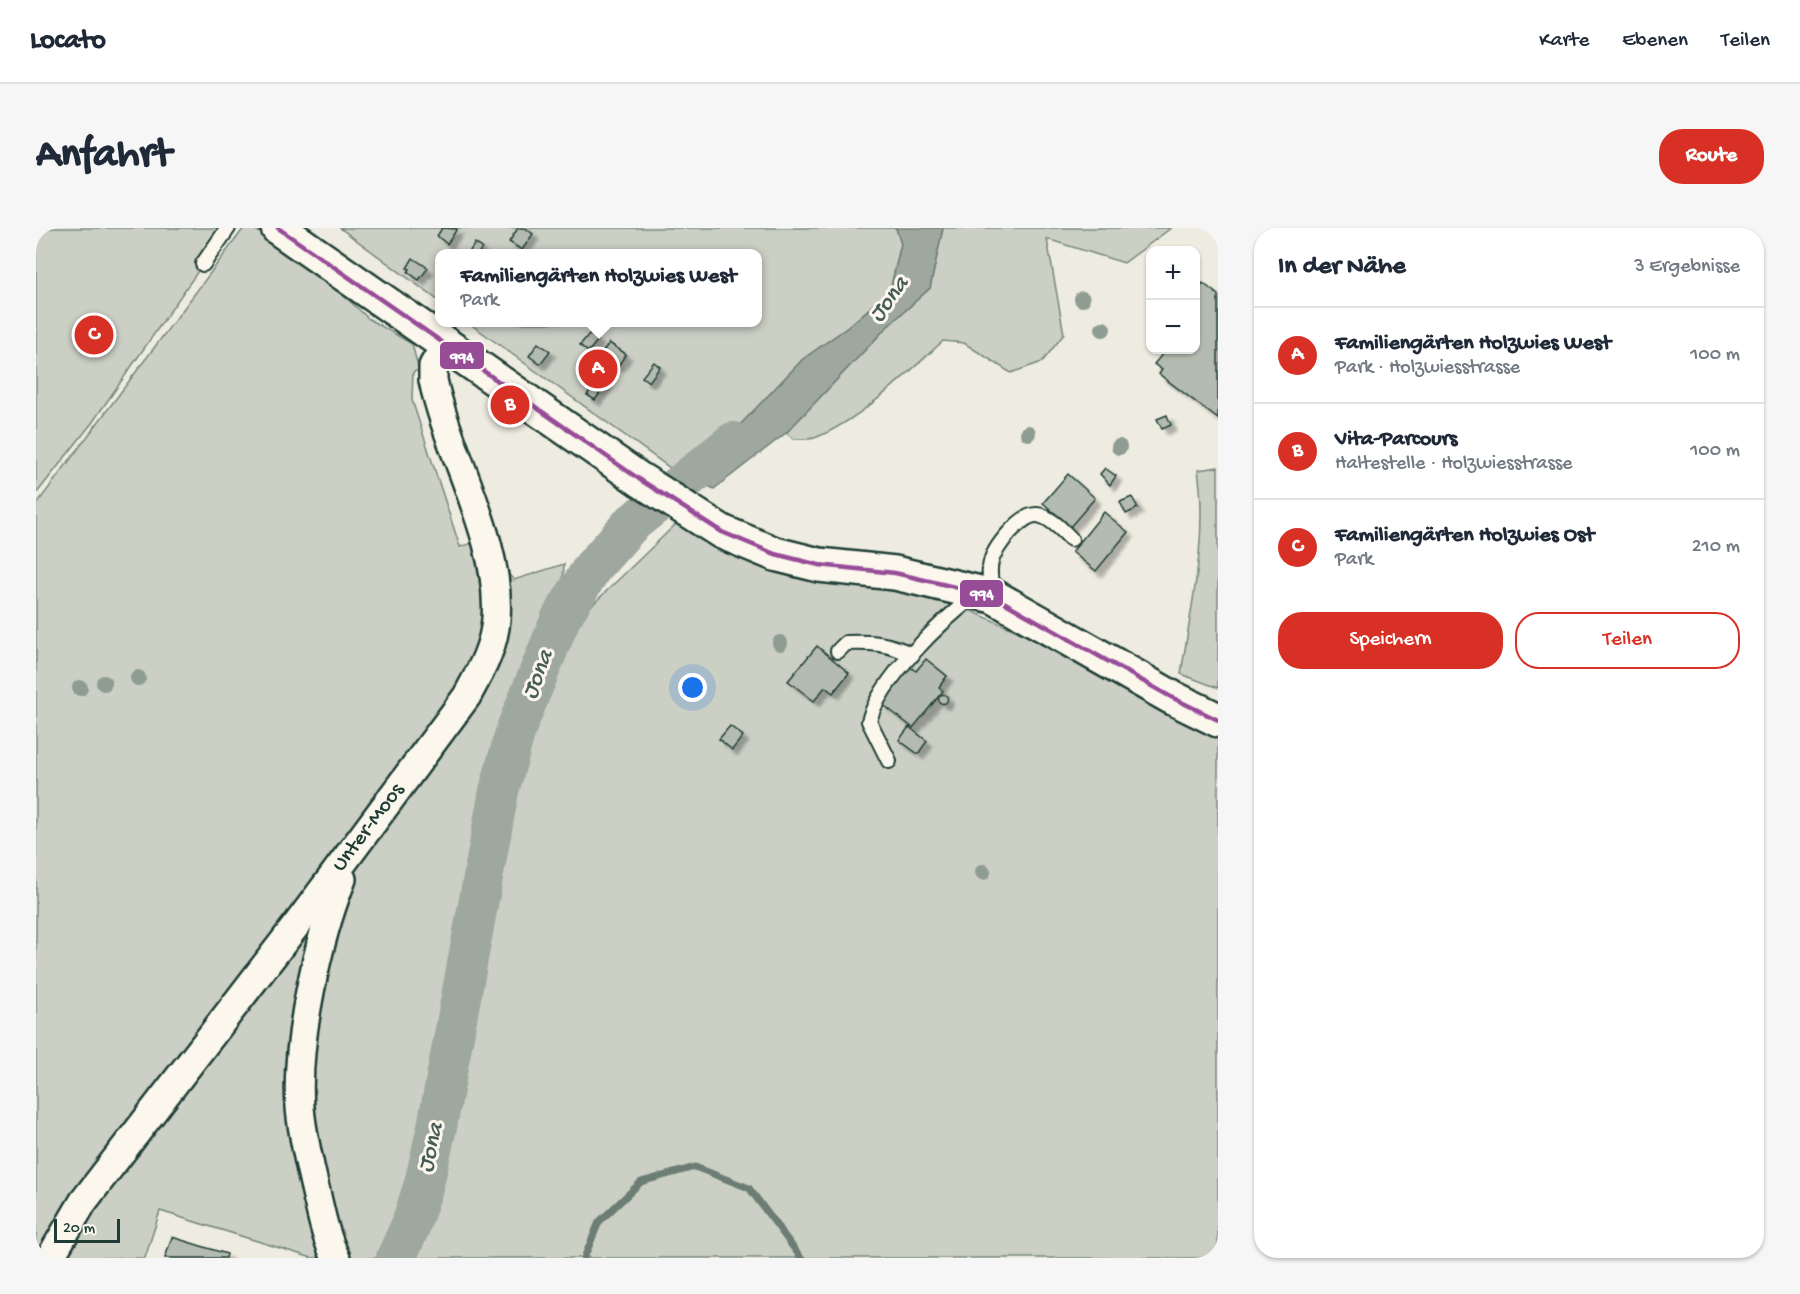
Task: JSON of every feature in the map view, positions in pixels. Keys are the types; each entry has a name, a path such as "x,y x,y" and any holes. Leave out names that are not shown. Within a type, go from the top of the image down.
{"street":[{"path":"278,228 639,479 722,532 775,554 819,565 895,573 986,595 1171,697 1218,720"},
{"name":"Unter-Moos","path":"50,1258 83,1202 356,844 466,696 483,667 496,621 496,600 488,553 433,380 434,366 446,344"},
{"path":"336,1258 326,1238 306,1143 300,1107 301,1053 326,920 356,844"}],"lane":[{"path":"203,264 228,228"},
{"path":"889,761 869,721 873,706 912,655 951,614 986,595 991,561 1005,538 1023,518 1037,515 1045,518 1071,539"},
{"path":"838,651 846,643 875,642 894,646 912,655"}],"shaded area":[{"path":"36,228 228,228 92,423 36,494"},
{"path":"244,228 253,228 340,292 369,319 412,344 419,370 413,372 412,400 460,547 484,539 488,553 514,580 564,564 560,636 678,522 944,599 1049,645 1218,734 1218,1258 312,1258 160,1211 145,1258 36,1258 36,505"},
{"path":"340,228 896,228 901,244 890,290 848,327 803,359 739,426 673,470 475,327 762,327 762,249 435,249 435,298"},
{"path":"943,228 1171,228 1124,263 1047,239 1064,334 1042,362 1011,373 964,343 943,341 867,407 833,429 808,439 794,439 786,433 886,328 930,288"},
{"path":"1218,467 1218,688 1181,674 1200,547 1201,496 1198,470"}],"water":[{"path":"896,228 943,228 930,288 886,328 786,433 714,489 673,470 739,426 803,359 848,327 890,291 901,244"}],"building":[{"path":"442,228 457,229 447,244 437,236"},
{"path":"518,228 525,228 533,234 523,249 509,242"},
{"path":"475,243 482,248 481,249 471,249"},
{"path":"413,258 428,268 419,280 408,272 410,269 407,268"},
{"path":"1203,283 1218,295 1218,419 1159,374 1162,370 1154,364 1162,354 1200,354 1200,287"},
{"path":"590,333 598,340 588,352 580,345"},
{"path":"538,343 550,351 540,364 529,356"},
{"path":"609,343 626,354 618,366 601,354"},
{"path":"654,362 660,367 649,382 642,377"},
{"path":"599,378 607,383 595,400 587,395"},
{"path":"1167,415 1171,425 1162,429 1157,419"},
{"path":"1105,468 1116,476 1110,485 1100,474"},
{"path":"1068,474 1095,498 1070,527 1043,503"},
{"path":"1132,497 1138,508 1126,514 1120,502"},
{"path":"1104,512 1128,532 1096,571 1072,552"},
{"path":"817,646 849,673 833,693 825,687 814,701 788,681"},
{"path":"926,659 947,676 939,687 943,691 913,728 881,703 910,667 916,671"},
{"path":"943,695 947,699 943,703 939,699"},
{"path":"730,726 743,736 732,750 719,739"},
{"path":"909,727 927,741 918,754 899,740"},
{"path":"172,1237 227,1254 226,1258 165,1258"}],"waterway":[{"name":"Jona","path":"396,1258 410,1227 424,1184 437,1127 499,791 516,729 561,618 592,568 631,524 733,442"},
{"path":"584,1258 599,1222 641,1182 695,1167 749,1188 801,1258"}],"transit line":[{"name":"994","path":"278,228 639,479 722,532 775,554 819,565 895,573 993,596 1171,697 1218,720"}],"place":[{"name":"Familiengärten Holzwies Ost","path":"94,335"},
{"name":"Familiengärten Holzwies West","path":"598,369"},
{"name":"Vita-Parcours","path":"510,405"}]}
